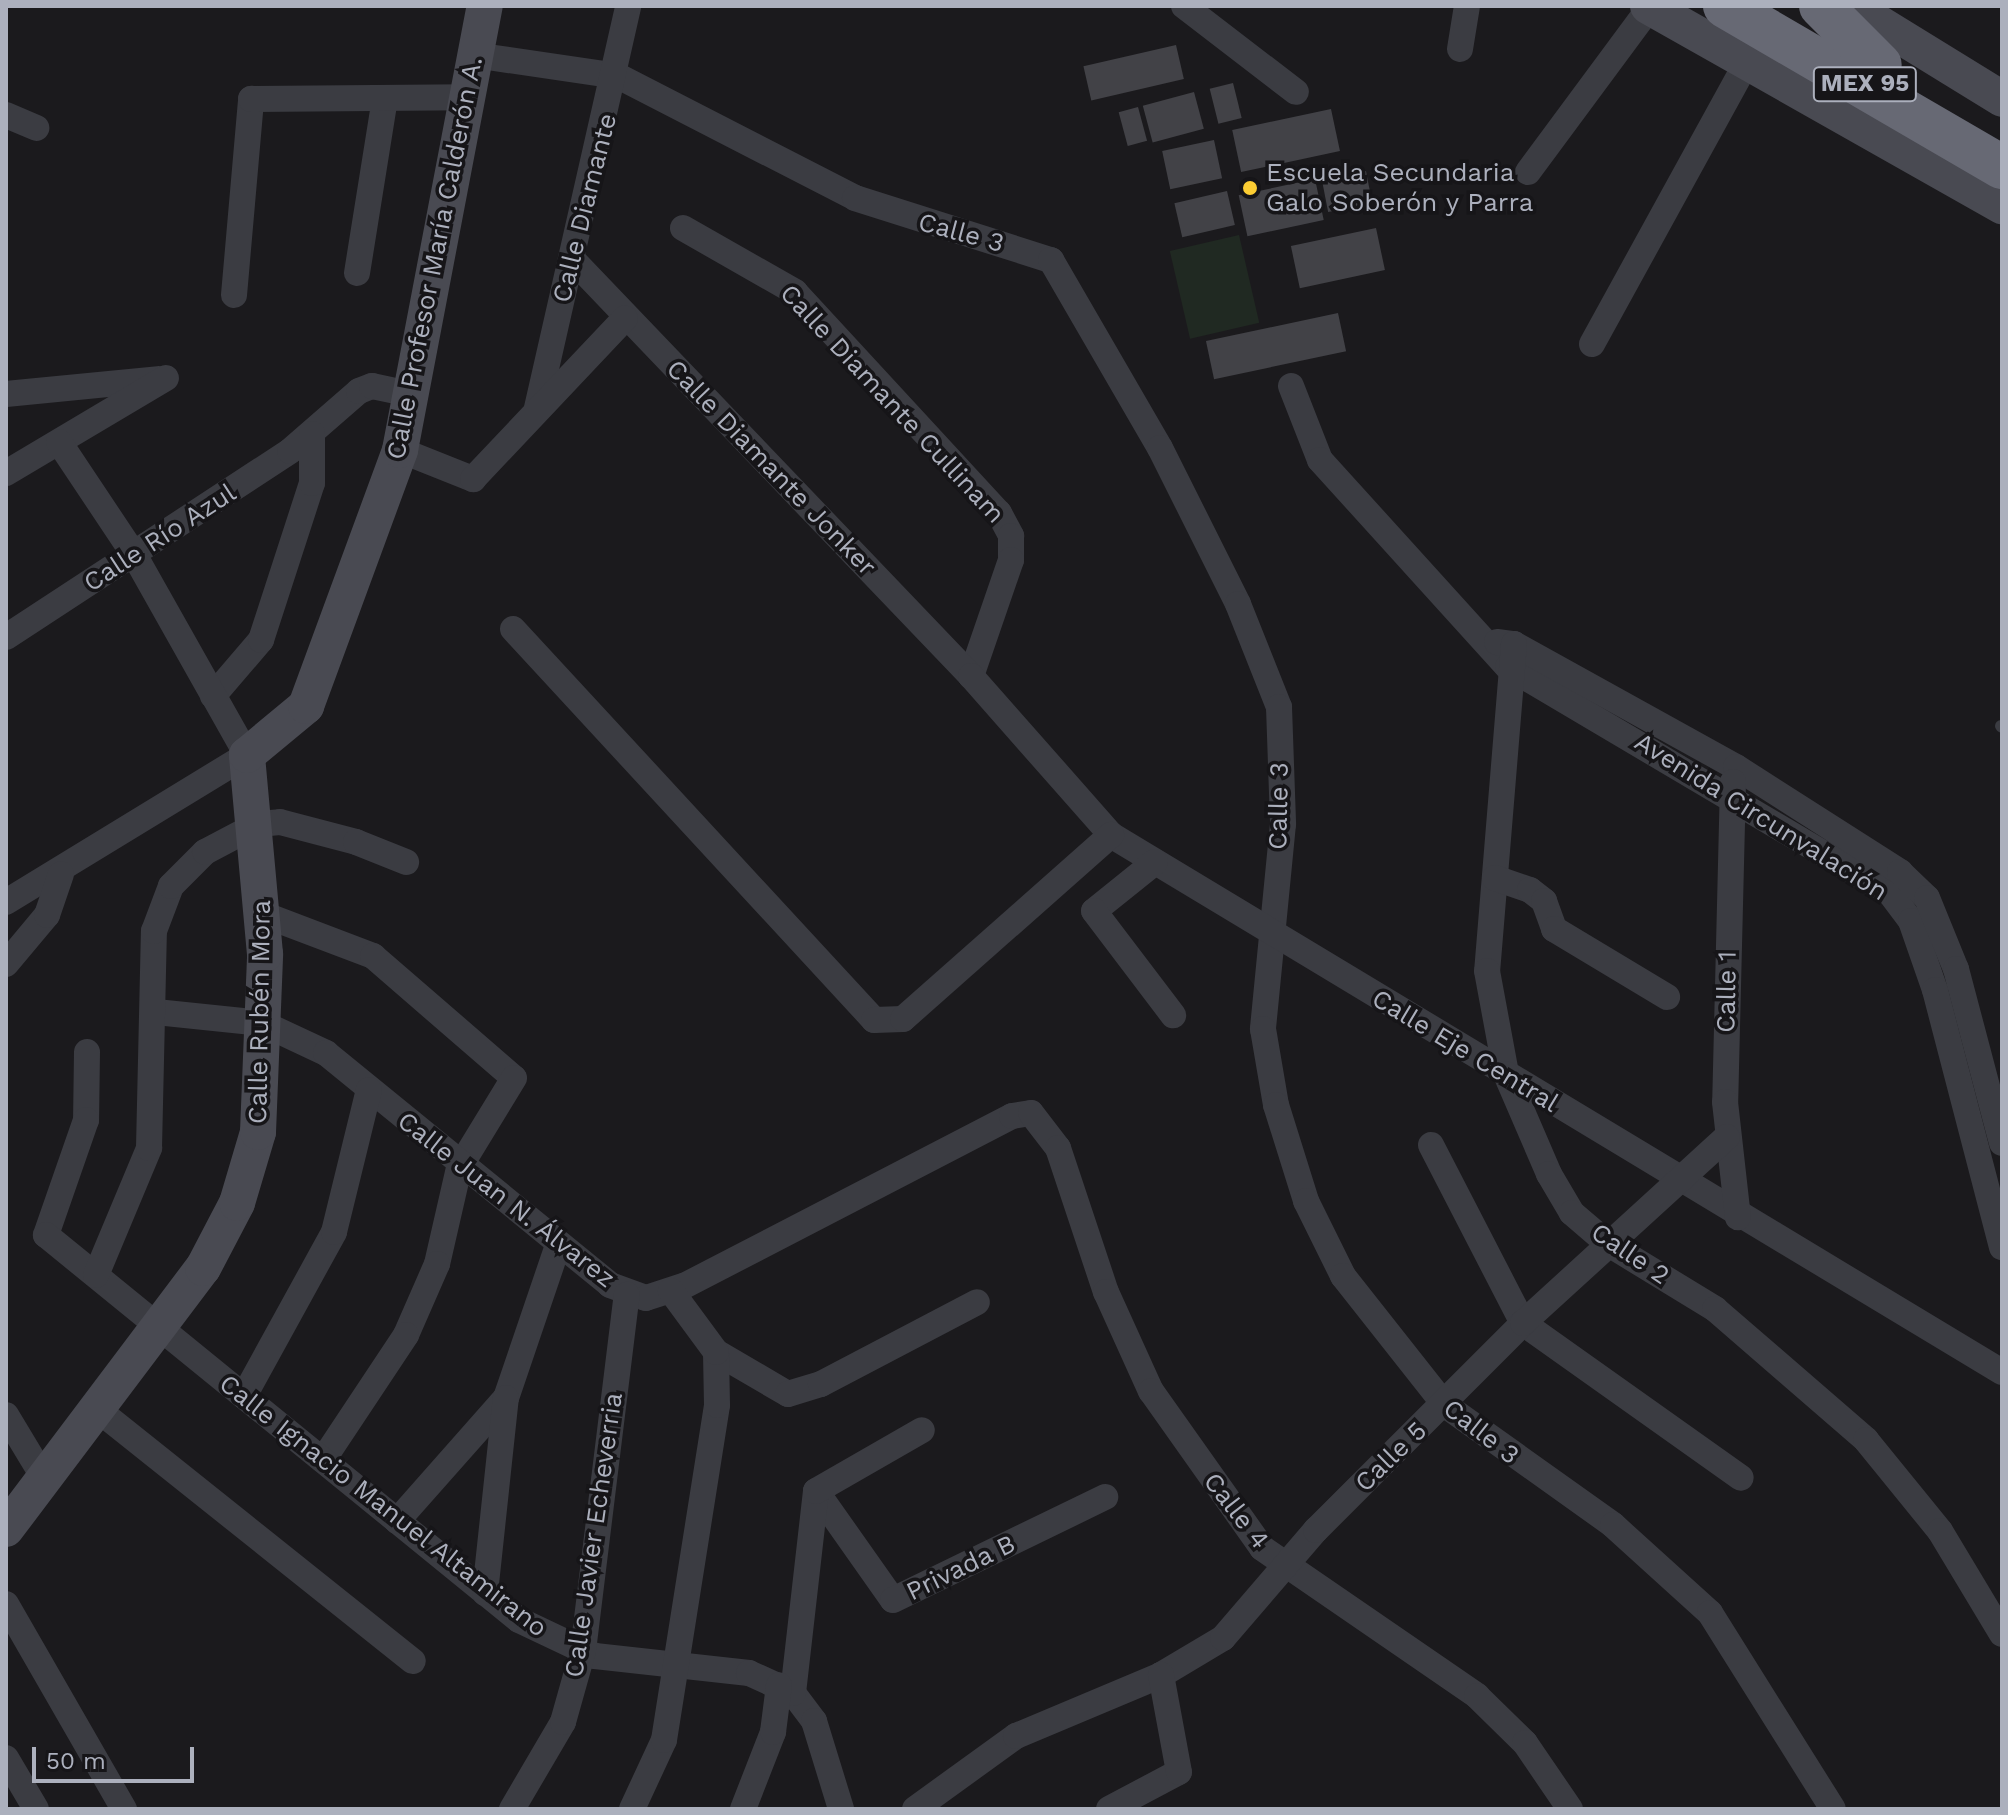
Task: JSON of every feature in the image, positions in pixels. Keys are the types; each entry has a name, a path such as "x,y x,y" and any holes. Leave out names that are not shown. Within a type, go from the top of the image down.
{"highway":[{"name":"MEX 95","path":"1725,6 1884,80 2002,141"},
{"name":"MEX 95","path":"1775,6 1884,80 2002,167"},
{"path":"1821,6 1884,80 2002,196"}],"street":[{"name":"Calle Profesor María Calderón A.","path":"247,755 306,706 400,450 465,97 485,6"},
{"name":"Calle Diamante","path":"537,408 618,76 628,6"},
{"path":"1184,6 1296,92"},
{"path":"1460,49 1467,6"},
{"path":"1851,6 2002,99"},
{"path":"1528,172 1649,7 2002,206"},
{"name":"Calle 3","path":"474,55 618,76 855,198 940,230 1032,252 1064,277 1160,448 1238,604 1279,707 1283,824 1268,931 1263,1029 1276,1105 1306,1201 1343,1276 1445,1405 1613,1525 1710,1613 1833,1809"},
{"path":"1592,344 1746,64"},
{"path":"234,295 251,99 465,97"},
{"path":"357,273 385,98"},
{"path":"6,115 36,128"},
{"name":"Calle Diamante Cullinam","path":"683,228 795,292 999,513 1011,536 1011,560 971,676"},
{"name":"Calle Diamante Jonker","path":"572,259 625,318 971,676"},
{"path":"400,450 473,479 625,318"},
{"path":"6,394 166,378 6,473"},
{"name":"Calle Río Azul","path":"6,637 135,556 312,434 359,391 372,386 409,394"},
{"name":"Avenida Circunvalación","path":"1291,386 1320,460 1481,641 1900,872 1927,898 1956,969 2002,1143"},
{"path":"213,696 261,640 312,483 312,434"},
{"path":"6,902 61,874 247,755 135,556 59,442"},
{"path":"513,629 874,1020 903,1019 1111,835"},
{"name":"Calle 2","path":"1511,655 1487,971 1506,1074 1572,1213 1607,1243 1715,1309 1866,1440 1940,1531 2002,1634"},
{"name":"Calle Eje Central","path":"971,676 1111,835 1738,1217 2002,1372"},
{"name":"Calle Rubén Mora","path":"6,1529 203,1268 237,1203 258,1132 265,915 258,824 247,755"},
{"name":"Avenida Circunvalación","path":"1733,780 1890,893 1911,921 2002,1247"},
{"name":"Calle 1","path":"1733,780 1727,1137 1738,1217"},
{"path":"96,1275 149,1148 156,1012 154,931 171,886 205,852 258,824 325,834 406,862"},
{"path":"1155,862 1094,911 1173,1015"},
{"path":"6,964 47,915 61,874"},
{"path":"1495,878 1530,890 1549,909 1554,929 1667,997"},
{"path":"265,915 373,956 508,1069 512,1090 459,1168 437,1264 406,1335 323,1460"},
{"name":"Calle Juan N. Álvarez","path":"156,1012 262,1023 326,1053 459,1168 627,1295 671,1291 1012,1116 1031,1113"},
{"name":"Calle Ignacio Manuel Altamirano","path":"87,1052 86,1120 46,1235 485,1593 541,1634 583,1651 749,1673 786,1689"},
{"path":"244,1396 334,1232 369,1090"},
{"name":"Calle 4","path":"1031,1113 1044,1120 1058,1148 1106,1292 1151,1391 1262,1548 1284,1567 1477,1696 1525,1743 1570,1809"},
{"name":"Calle 5","path":"915,1809 1016,1736 1161,1675 1223,1638 1284,1567 1523,1323 1607,1243 1727,1137"},
{"path":"1431,1145 1523,1323 1741,1478"},
{"path":"485,1593 506,1398 558,1245"},
{"path":"671,1291 716,1352 788,1394 821,1384 977,1302"},
{"name":"Calle Javier Echeverria","path":"512,1809 563,1722 583,1651 627,1295"},
{"path":"632,1809 664,1740 678,1666 717,1405 716,1352"},
{"path":"397,1521 506,1398"},
{"path":"97,1409 413,1661"},
{"path":"6,1415 44,1478"},
{"path":"743,1809 786,1689 816,1491 922,1430"},
{"name":"Privada B","path":"816,1491 893,1600 1105,1497"},
{"path":"6,1604 124,1809"},
{"path":"1109,1809 1179,1772 1161,1675"},
{"path":"786,1689 814,1721 841,1809"},
{"path":"6,1758 29,1807"}],"shaded area":[{"path":"1239,235 1259,323 1190,339 1170,251"}],"building":[{"path":"1176,45 1184,79 1091,100 1083,66"},
{"path":"1233,83 1242,118 1218,124 1210,89"},
{"path":"1194,92 1204,129 1153,142 1143,106"},
{"path":"1138,107 1147,141 1128,146 1119,112"},
{"path":"1331,109 1340,151 1241,172 1232,130"},
{"path":"1214,140 1222,178 1170,189 1162,151"},
{"path":"1366,171 1372,203 1328,212 1322,180"},
{"path":"1315,179 1324,220 1247,236 1239,195"},
{"path":"1227,191 1235,225 1182,237 1174,203"},
{"path":"1376,228 1385,270 1300,288 1291,246"},
{"path":"1338,313 1346,351 1214,379 1206,341"}],"place":[{"name":"Escuela Secundaria Galo Soberón y Parra","path":"1250,188"}]}
